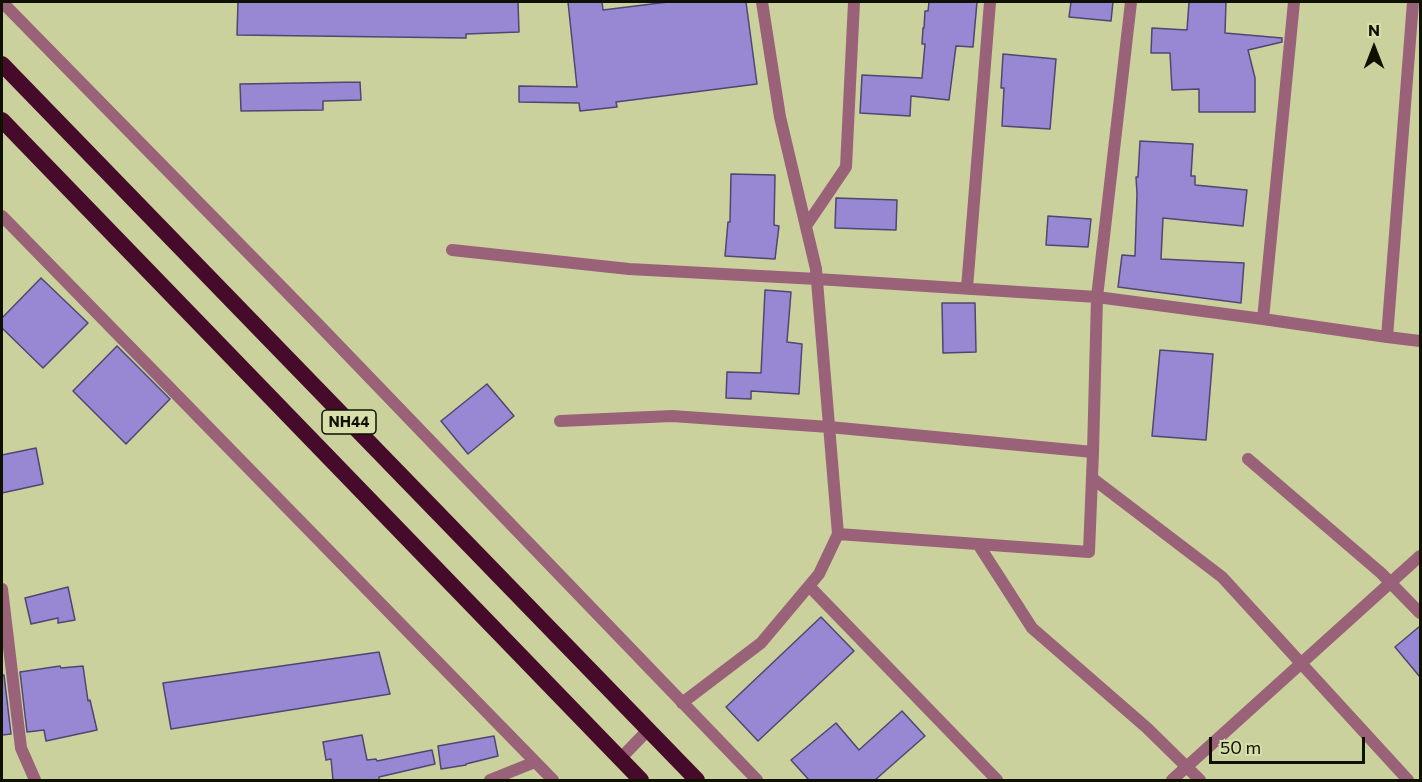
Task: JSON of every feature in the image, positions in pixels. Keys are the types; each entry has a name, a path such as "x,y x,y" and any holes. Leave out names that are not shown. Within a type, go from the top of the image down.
{"highway":[{"name":"NH44","path":"2,64 697,780"},
{"name":"NH44","path":"2,120 641,780"}],"street":[{"path":"2,2 316,322 757,780"},
{"path":"682,704 761,643 819,574 838,534 817,279 780,117 762,2"},
{"path":"806,226 846,167 854,2"},
{"path":"967,288 990,2"},
{"path":"838,534 1089,552 1097,297 1131,2"},
{"path":"1263,319 1294,2"},
{"path":"1387,337 1413,2"},
{"path":"2,216 553,780"},
{"path":"452,250 628,269 1097,297 1420,340"},
{"path":"560,421 672,416 829,427 1093,452"},
{"path":"1248,459 1381,573 1420,614"},
{"path":"1092,478 1222,577 1408,780"},
{"path":"978,544 1032,628 1147,728 1200,780"},
{"path":"1172,780 1420,556"},
{"path":"809,586 997,780"},
{"path":"2,589 5,650 21,748 35,780"},
{"path":"620,759 648,730"},
{"path":"490,780 535,762"}],"building":[{"path":"238,2 518,2 519,32 466,34 466,38 237,35"},
{"path":"568,2 602,2 603,10 668,2 746,2 757,84 616,102 617,107 580,111 579,103 519,102 519,86 577,87"},
{"path":"929,2 977,2 973,47 956,46 949,100 911,96 910,116 860,113 862,75 922,78 925,44 922,44 923,28 925,11 928,11"},
{"path":"1071,2 1113,2 1111,21 1069,17"},
{"path":"1189,2 1226,2 1225,33 1282,38 1282,42 1248,50 1255,78 1255,112 1199,112 1199,89 1172,90 1170,53 1151,53 1152,28 1187,30"},
{"path":"1003,54 1056,59 1050,129 1002,126"},
{"path":"360,82 361,100 323,101 323,110 241,111 240,84"},
{"path":"1140,141 1193,144 1191,176 1195,176 1195,185 1247,190 1243,226 1163,218 1161,259 1244,263 1241,303 1118,287 1122,255 1135,256 1136,177 1138,177"},
{"path":"731,174 775,175 774,225 779,226 775,259 725,256 728,222 730,222"},
{"path":"836,198 897,200 896,230 835,228"},
{"path":"1048,216 1091,219 1088,247 1046,245"},
{"path":"41,278 88,323 43,368 2,328 2,318"},
{"path":"765,290 791,292 787,342 802,344 799,394 751,391 751,399 726,398 727,372 761,373"},
{"path":"942,303 975,303 976,352 943,353"},
{"path":"117,346 170,399 126,444 73,391"},
{"path":"1160,350 1213,354 1206,440 1152,436"},
{"path":"487,384 514,416 468,454 441,421"},
{"path":"36,448 43,484 2,493 2,455"},
{"path":"68,587 75,620 58,623 58,618 31,624 25,598"},
{"path":"821,617 854,651 758,741 726,707"},
{"path":"1420,626 1420,677 1395,647"},
{"path":"379,652 390,694 171,729 163,683"},
{"path":"60,666 61,668 83,666 88,701 90,700 97,730 46,741 44,730 27,732 20,672"},
{"path":"2,675 4,675 11,734 2,735"},
{"path":"902,711 925,736 875,780 809,780 791,760 836,723 859,750"},
{"path":"362,735 367,760 376,759 377,761 432,750 435,764 379,777 379,780 333,780 331,759 326,760 323,742"},
{"path":"494,736 498,756 441,769 438,746"}]}
